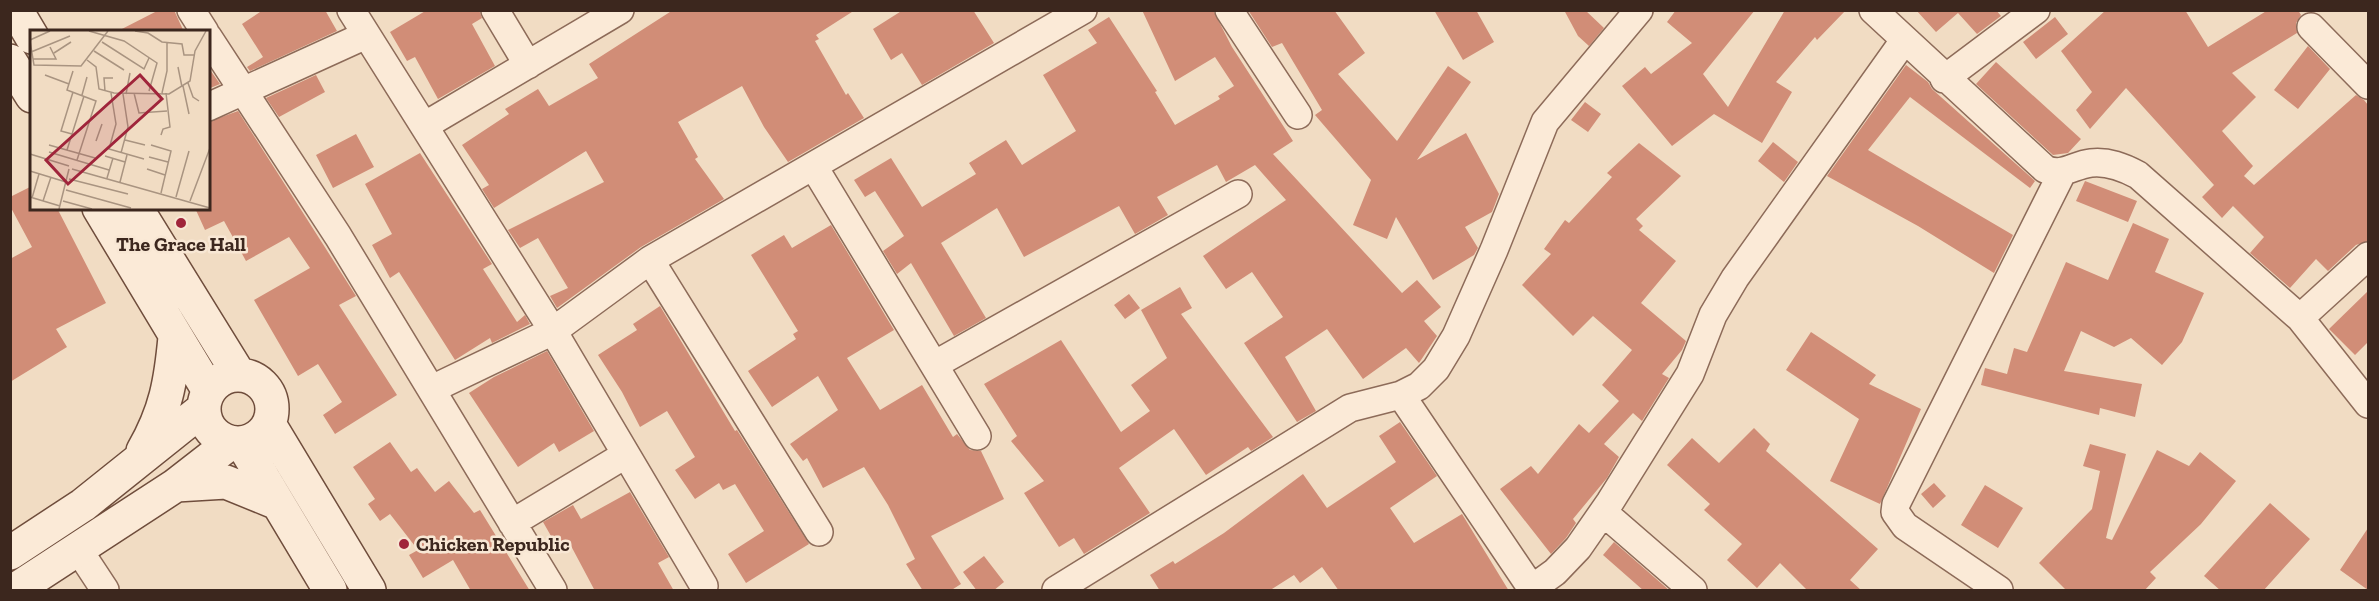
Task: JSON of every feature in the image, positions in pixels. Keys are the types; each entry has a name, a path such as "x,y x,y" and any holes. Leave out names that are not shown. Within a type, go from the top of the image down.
{"main road":[{"path":"16,10 30,34"},
{"path":"10,61 30,93"},
{"path":"100,210 175,336 206,400 211,430 236,443 330,591"},
{"path":"15,591 236,443 262,434 269,424 272,402 268,391 260,382 238,373 137,210"},
{"path":"138,460 165,405 175,336"},
{"path":"11,553 84,505 206,400 218,380 238,373"},
{"path":"269,424 369,591"},
{"path":"176,485 226,482 275,502"}],"street":[{"path":"191,10 204,30"},
{"path":"351,10 553,331 704,585"},
{"path":"495,10 528,65"},
{"path":"424,126 620,10"},
{"path":"432,389 553,331 650,260 1083,10"},
{"path":"1229,10 1298,115"},
{"path":"1056,591 1350,408 1401,395 1429,378 1456,336 1545,122 1639,10"},
{"path":"1873,10 1903,42 2045,169 2062,173 2091,163 2104,163 2122,167 2138,175 2300,318 2368,404"},
{"path":"1944,79 2036,10"},
{"path":"2311,27 2368,85"},
{"path":"210,106 366,35"},
{"path":"210,40 338,236 553,591"},
{"path":"1401,395 1531,590 1555,572 1578,548 1603,512 1690,374 1713,315 1735,278 1903,42"},
{"path":"814,167 977,436"},
{"path":"1988,587 1905,526 1895,512 1896,504 2062,173"},
{"path":"934,365 1238,194"},
{"path":"2300,318 2368,256"},
{"path":"650,260 819,532"},
{"path":"512,523 625,455"},
{"path":"1603,512 1693,591"},
{"path":"78,549 105,591"}],"building":[{"path":"159,10 174,10 183,30 120,30"},
{"path":"263,10 325,10 337,31 250,71 247,67 263,57 242,24"},
{"path":"427,10 479,10 482,18 472,24 495,66 438,99 415,57 407,61 390,32"},
{"path":"673,10 855,10 816,35 819,39 815,41 846,95 848,93 864,118 788,162 764,127 742,86 678,122 698,157 695,159 724,199 641,247 557,308 550,296 568,288 538,238 520,248 508,230 604,182 586,151 494,208 482,189 489,185 462,145 509,114 505,109 538,89 549,106 598,78 589,64"},
{"path":"903,10 973,10 994,43 922,85 902,53 891,60 873,29"},
{"path":"1142,10 1213,10 1232,47 1293,141 1273,154 1402,293 1417,280 1441,307 1424,321 1437,336 1419,363 1406,348 1363,379 1327,329 1285,357 1316,411 1297,422 1244,343 1283,317 1252,272 1226,289 1203,256 1286,200 1255,165 1226,182 1217,165 1157,197 1168,215 1135,234 1119,206 1024,257 997,208 941,243 986,318 954,336 911,263 897,274 883,251 904,236 875,191 865,197 854,180 891,158 922,207 976,174 969,163 1006,140 1022,165 1076,131 1043,75 1097,43 1088,30 1109,17 1157,91 1155,92 1175,125 1220,99 1218,96 1234,86 1215,57 1175,81"},
{"path":"1248,10 1334,10 1365,53 1338,74 1397,141 1448,66 1471,82 1417,160 1466,133 1499,194 1492,212 1465,227 1478,248 1474,255 1433,280 1396,217 1387,239 1353,225 1371,180 1315,115 1322,110 1282,43 1272,47"},
{"path":"1434,10 1476,10 1494,42 1463,60"},
{"path":"1564,10 1585,10 1604,28 1589,46 1578,36"},
{"path":"1676,10 1755,10 1703,74 1728,107 1785,10 1846,10 1817,40 1815,37 1776,82 1792,92 1762,143 1714,114 1672,146 1622,86 1645,67 1651,74 1692,43 1667,22"},
{"path":"1916,10 1996,10 2001,16 1977,34 1958,13 1936,32"},
{"path":"2106,10 2185,10 2208,47 2268,10 2298,10 2301,15 2296,23 2297,33 2232,73 2256,97 2222,131 2253,166 2244,176 2254,185 2356,95 2364,100 2368,105 2368,241 2356,245 2328,271 2316,259 2290,288 2250,253 2264,237 2233,206 2222,218 2202,197 2214,185 2126,88 2090,129 2076,110 2092,92 2061,51"},
{"path":"2055,17 2068,34 2036,59 2023,42"},
{"path":"2308,46 2330,69 2298,109 2274,90"},
{"path":"1996,62 2081,139 2068,153 2053,155 1976,84"},
{"path":"1906,65 1928,82 1932,89 2035,181 2030,188 1910,97 1868,150 2013,235 1994,273 1918,226 1827,176"},
{"path":"210,70 220,84 210,88"},
{"path":"316,75 325,92 279,117 266,98"},
{"path":"1585,102 1601,114 1588,132 1571,120"},
{"path":"238,111 356,296 339,305 397,395 335,434 323,415 342,402 318,364 298,376 254,300 310,268 289,237 246,261 224,221 205,230 196,210 210,210 210,121"},
{"path":"356,134 374,167 333,188 316,155"},
{"path":"1773,142 1798,162 1784,182 1758,161"},
{"path":"1639,143 1681,176 1636,219 1643,226 1639,230 1676,261 1641,303 1686,341 1682,350 1662,374 1669,378 1642,421 1633,413 1604,444 1619,457 1607,478 1573,519 1576,523 1566,538 1551,554 1500,489 1531,466 1538,474 1579,424 1589,433 1619,401 1602,385 1632,350 1593,316 1573,336 1522,285 1551,254 1544,249 1565,220 1569,223 1612,177 1607,173"},
{"path":"420,153 492,264 483,269 517,322 525,315 530,324 492,343 490,338 455,360 399,272 390,278 372,245 392,234 365,184"},
{"path":"2085,181 2137,201 2128,222 2076,201"},
{"path":"30,187 30,210 58,210 106,303 56,329 67,347 10,382 10,259 32,247 10,206 10,197"},
{"path":"2133,223 2169,239 2155,272 2204,293 2182,342 2162,365 2131,338 2114,347 2081,331 2064,371 2142,384 2135,417 2100,408 2099,415 1981,385 1985,368 2007,374 2014,348 2027,352 2066,262 2108,280"},
{"path":"831,225 894,330 847,358 880,410 922,385 953,437 957,434 970,450 981,451 1004,499 931,536 961,584 950,591 923,591 906,564 915,559 888,505 864,467 823,488 807,458 803,461 790,444 838,410 818,376 772,407 748,371 796,339 793,334 798,331 751,255 784,235 792,248"},
{"path":"1180,287 1192,308 1181,314 1273,437 1251,451 1248,447 1206,475 1174,429 1119,468 1150,513 1084,554 1074,538 1059,547 1024,493 1044,481 1011,441 1017,436 984,384 1061,340 1121,432 1150,411 1131,385 1167,358 1141,310"},
{"path":"2368,291 2368,342 2355,355 2329,329"},
{"path":"1129,294 1140,308 1125,319 1114,305"},
{"path":"660,306 735,431 737,430 809,544 746,583 728,554 764,531 735,484 723,490 719,483 695,499 675,470 695,457 667,411 640,427 622,392 598,355 637,330 633,324"},
{"path":"1811,332 1876,375 1869,384 1921,409 1880,504 1830,481 1859,419 1786,370"},
{"path":"547,351 594,431 559,452 554,443 518,467 469,393 494,377"},
{"path":"1400,422 1437,476 1390,508 1414,543 1462,514 1509,591 1339,591 1322,567 1300,583 1294,575 1269,591 1160,591 1150,575 1173,561 1175,564 1224,533 1303,474 1327,508 1396,462 1379,436"},
{"path":"1754,428 1770,444 1766,451 1878,549 1850,580 1862,591 1808,591 1780,563 1757,588 1727,560 1742,544 1704,510 1710,504 1667,465 1692,438 1719,463"},
{"path":"390,442 411,472 417,468 435,492 449,481 474,513 480,510 530,591 471,591 453,560 423,578 409,555 418,550 390,514 380,521 368,504 375,499 353,467"},
{"path":"2090,444 2126,454 2106,538 2112,540 2157,450 2189,466 2200,452 2236,481 2201,524 2150,572 2156,578 2144,591 2067,591 2039,563 2092,509 2100,471 2083,466"},
{"path":"1934,483 1946,496 1933,508 1921,494"},
{"path":"1985,485 2023,508 1998,548 1961,525"},
{"path":"630,492 669,557 658,563 674,591 595,591 570,544 559,550 543,522 573,505 581,519"},
{"path":"2270,503 2310,539 2263,591 2221,591 2204,576"},
{"path":"2368,528 2368,590 2340,570"},
{"path":"1614,542 1670,591 1644,591 1603,555"},
{"path":"984,556 1004,582 993,591 977,591 963,572"}],"place":[{"name":"The Grace Hall","path":"181,223"},
{"name":"Chicken Republic","path":"404,544"}]}
